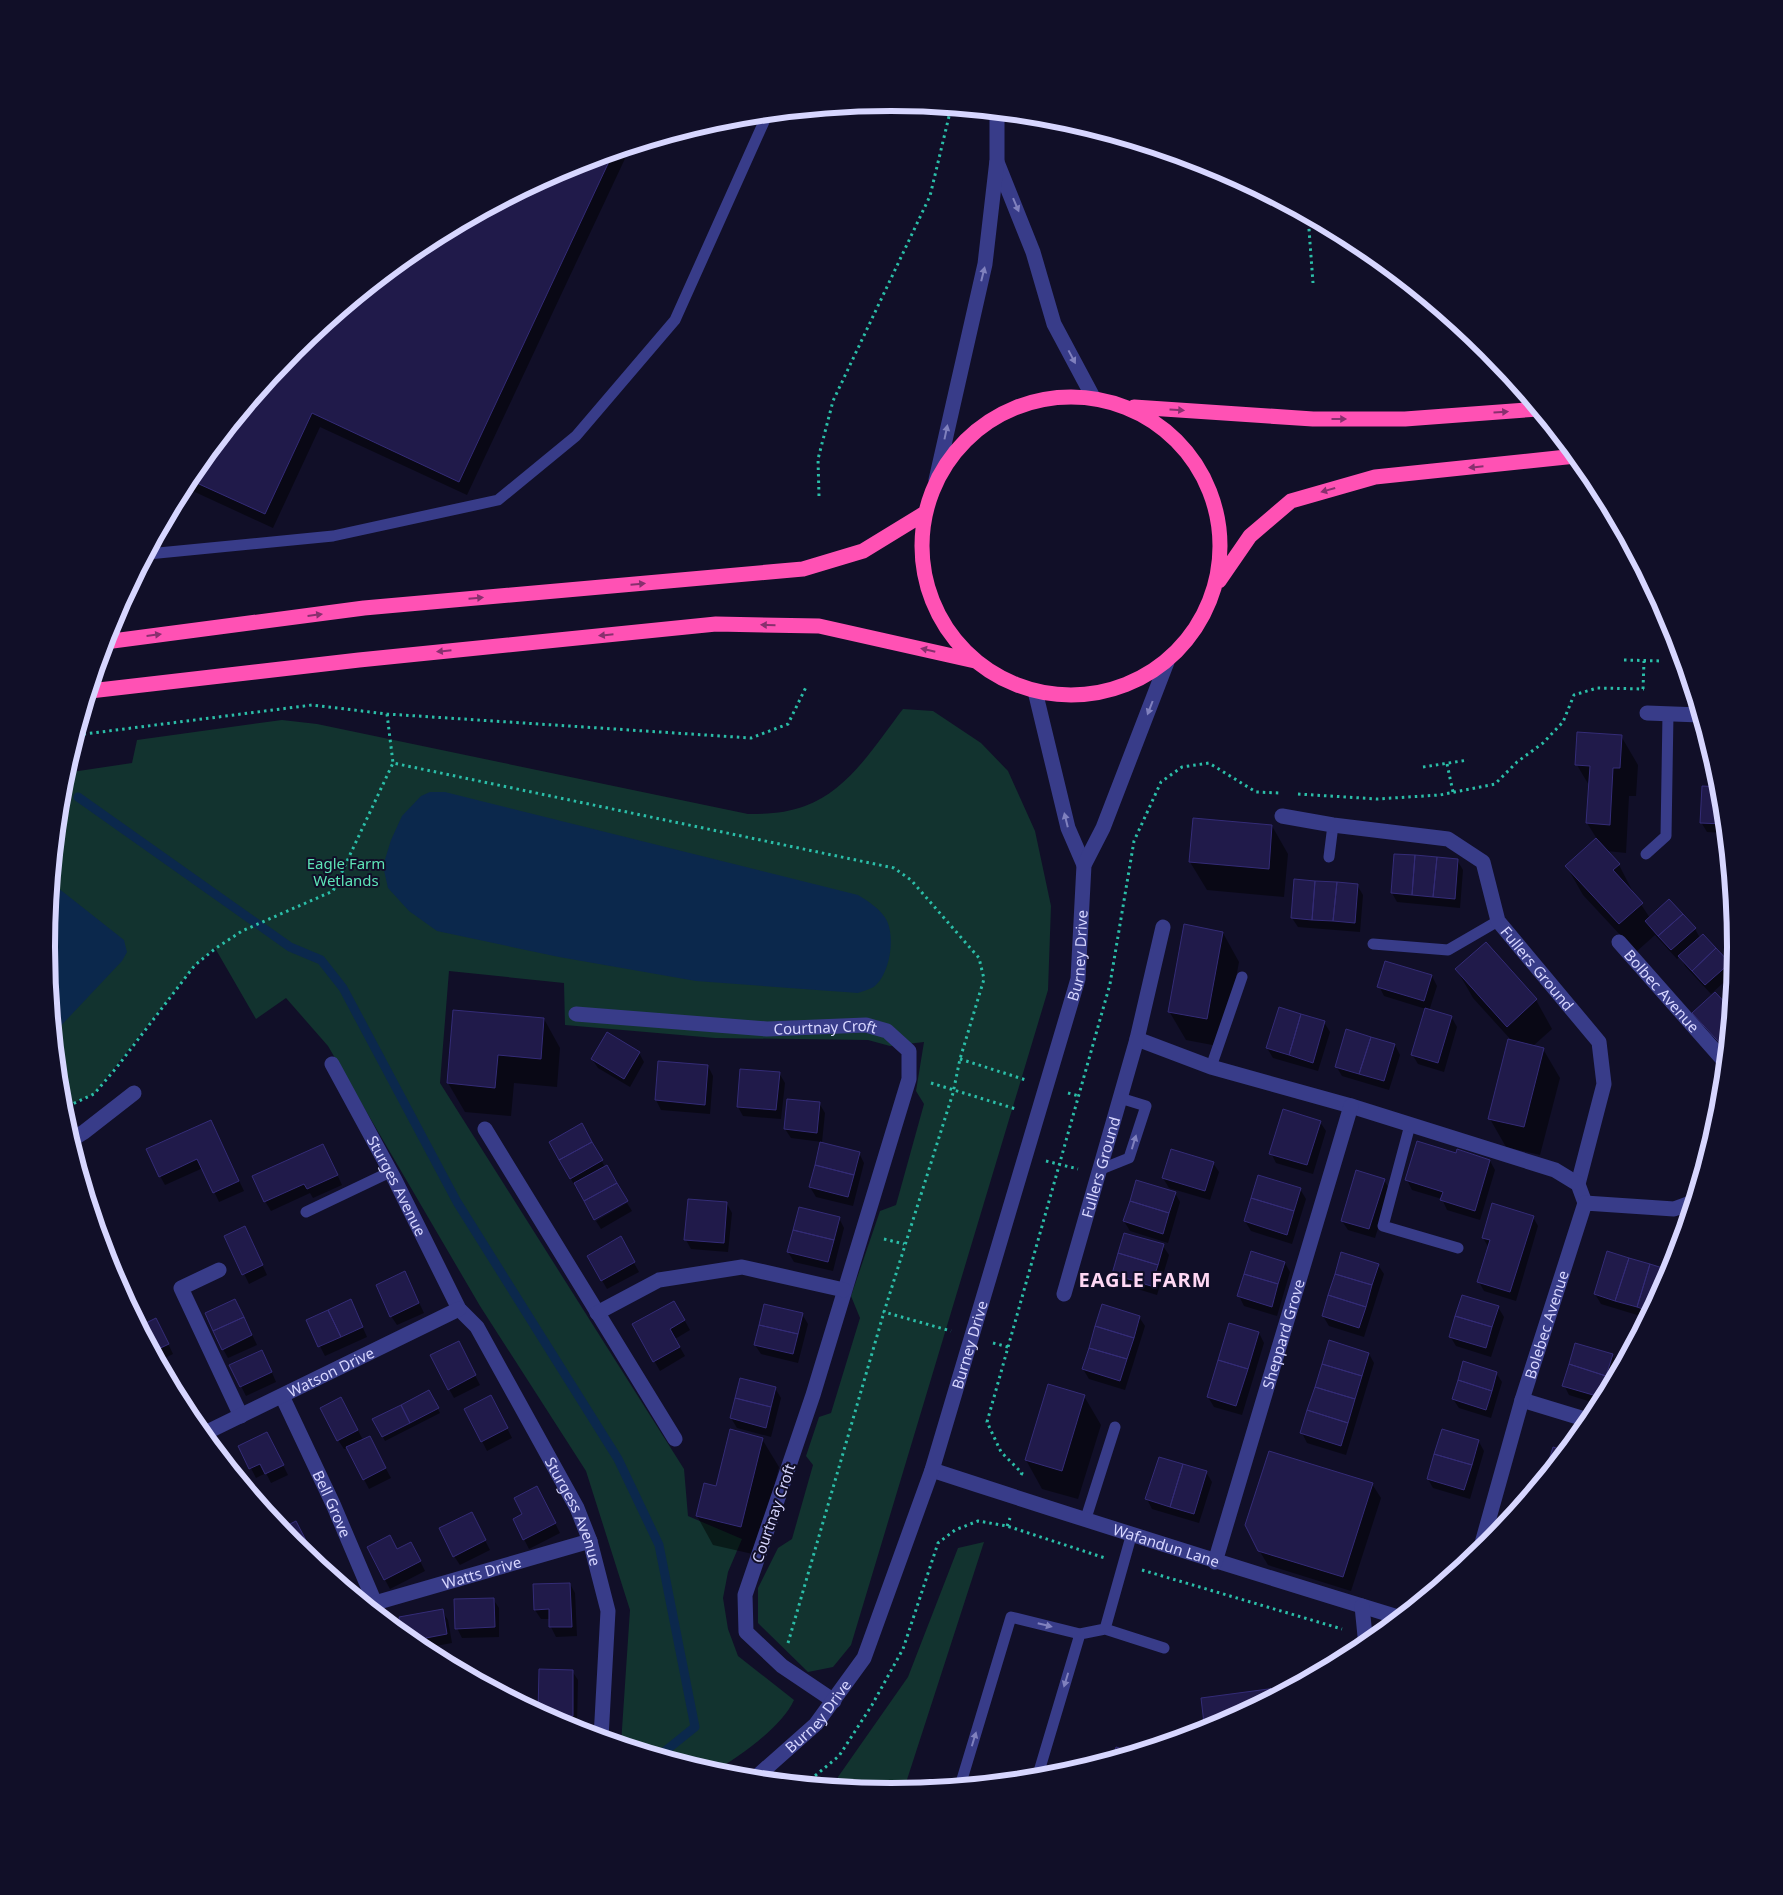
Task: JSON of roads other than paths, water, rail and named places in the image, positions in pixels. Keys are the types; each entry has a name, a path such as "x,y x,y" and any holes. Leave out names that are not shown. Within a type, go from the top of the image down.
{"highway":[{"path":"1217,584 1222,539 1213,495 1192,456 1160,424 1128,407 1093,397 1046,398 1001,413 964,441 936,480 925,513 921,554 929,594 948,631 975,661 1003,680 1035,691 1081,696 1127,686 1167,662 1198,627 1217,584 1250,536 1291,501 1375,477 1568,457"},
{"path":"1128,407 1313,419 1405,419 1531,410"},
{"path":"114,641 364,608 803,569 863,551 925,513"},
{"path":"96,690 359,660 716,624 819,626 975,661"}],"street":[{"path":"936,480 985,264 997,160 997,118"},
{"path":"997,160 1033,252 1054,324 1093,397"},
{"path":"1084,865 1103,828 1167,662"},
{"path":"1035,691 1068,828 1084,865"},
{"path":"1647,714 1694,715"},
{"name":"Fullers Ground","path":"1282,816 1333,825 1448,839 1483,862 1498,921 1599,1042 1604,1084 1578,1184"},
{"name":"Burney Drive","path":"760,1773 816,1724 864,1658 932,1470 1078,979 1084,865"},
{"name":"Fullers Ground","path":"1064,1294 1137,1039 1164,927"},
{"name":"Bolbec Avenue","path":"1619,942 1721,1056"},
{"name":"Courtnay Croft","path":"576,1014 767,1029 866,1025 887,1031 909,1051 909,1077 813,1395 745,1595 746,1632 782,1666 834,1701"},
{"path":"1137,1039 1211,1067 1351,1106 1555,1170 1578,1184 1585,1203 1674,1209 1687,1204"},
{"name":"Sturges Avenue","path":"332,1064 390,1172 459,1309"},
{"path":"77,1136 134,1093"},
{"name":"Sheppard Grove","path":"1214,1562 1351,1106"},
{"path":"485,1129 596,1313 675,1439"},
{"name":"Bolebec Avenue","path":"1483,1539 1522,1400 1585,1203"},
{"path":"596,1313 659,1280 742,1267 844,1290"},
{"path":"219,1270 181,1288 241,1416"},
{"name":"Watson Drive","path":"209,1431 459,1309"},
{"name":"Sturgess Avenue","path":"459,1309 477,1328 577,1508 590,1541 608,1611 601,1732"},
{"name":"Bell Grove","path":"282,1396 333,1504 375,1605"},
{"path":"1522,1400 1582,1418"},
{"name":"Wafandun Lane","path":"932,1470 1132,1533 1214,1562 1394,1616"},
{"name":"Watts Drive","path":"378,1607 590,1541"},
{"path":"1362,1606 1365,1637"}],"lane":[{"path":"154,553 333,536 498,500 576,436 675,320 764,121"},
{"path":"1646,854 1666,836 1668,714"},
{"path":"1329,856 1333,825"},
{"path":"1373,944 1448,950 1498,921"},
{"path":"1211,1067 1242,977"},
{"path":"1098,1172 1129,1158 1146,1106 1120,1098"},
{"path":"1410,1125 1383,1226 1458,1248"},
{"path":"306,1212 390,1172"},
{"path":"1086,1518 1115,1426"},
{"path":"1106,1629 1132,1533"},
{"path":"962,1781 1011,1617 1080,1634 1106,1629 1164,1648"},
{"path":"1039,1771 1080,1634"}],"water":[{"path":"430,792 445,792 858,895 878,910 887,921 891,945 885,972 874,986 858,993 696,981 559,957 437,931 409,911 388,888 383,866 391,840 402,816 421,796"},
{"path":"57,888 124,940 127,952 122,961 59,1027 55,948"}],"waterway":[{"path":"78,797 290,947 321,960 343,988 457,1202 618,1459 659,1545 695,1727 664,1752"}],"district":[{"name":"EAGLE FARM","path":"1145,1279"}],"park label":[{"name":"Eagle Farm Wetlands","path":"346,872"}]}
